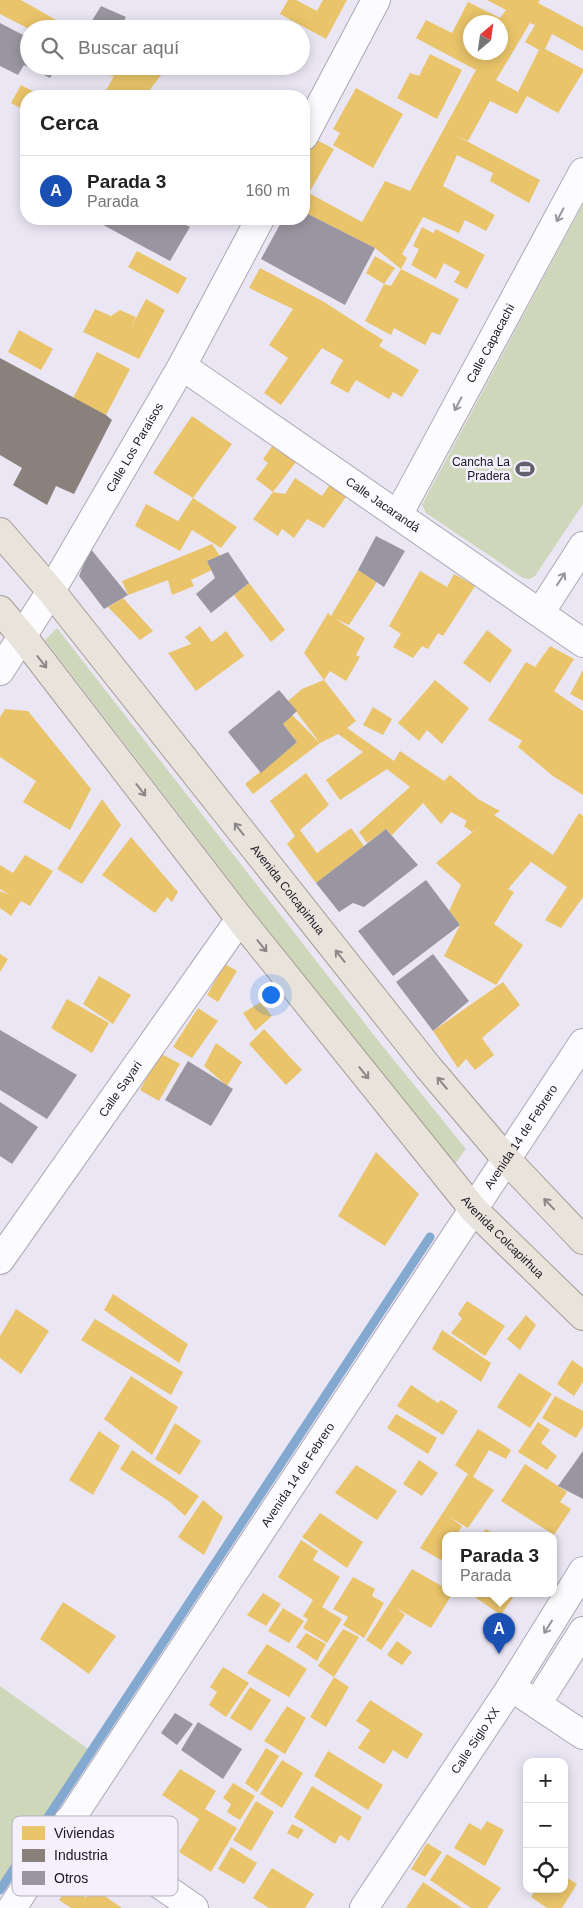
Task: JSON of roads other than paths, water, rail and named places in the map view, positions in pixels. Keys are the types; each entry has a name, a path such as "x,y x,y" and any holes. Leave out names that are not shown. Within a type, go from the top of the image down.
{"main road":[{"name":"Avenida Colcapirhua","path":"0,532 51,591 428,1067 507,1160 583,1240"},
{"name":"Avenida Colcapirhua","path":"0,610 23,637 240,919 474,1210 583,1316"}],"street":[{"path":"310,125 376,0"},
{"name":"Calle Capacachi","path":"398,515 583,172"},
{"name":"Calle Los Paraísos","path":"0,670 51,591 182,366 257,225"},
{"name":"Calle Jacarandá","path":"182,366 583,643"},
{"path":"540,612 583,546"},
{"name":"Calle Sayari","path":"0,1260 240,919"},
{"name":"Avenida 14 de Febrero","path":"71,1816 583,1043"},
{"name":"Calle Siglo XX","path":"364,1908 511,1687 583,1571"},
{"path":"538,1704 583,1631"},
{"path":"511,1687 583,1734"},
{"name":"Avenida 14 de Febrero","path":"12,1908 20,1896"},
{"path":"177,1896 194,1908"}],"waterway":[{"path":"49,1816 430,1237"},
{"path":"0,1890 12,1872"}],"place":[{"name":"Cancha La Pradera","path":"525,469"},
{"name":"Parada 3","path":"499,1654"}]}
